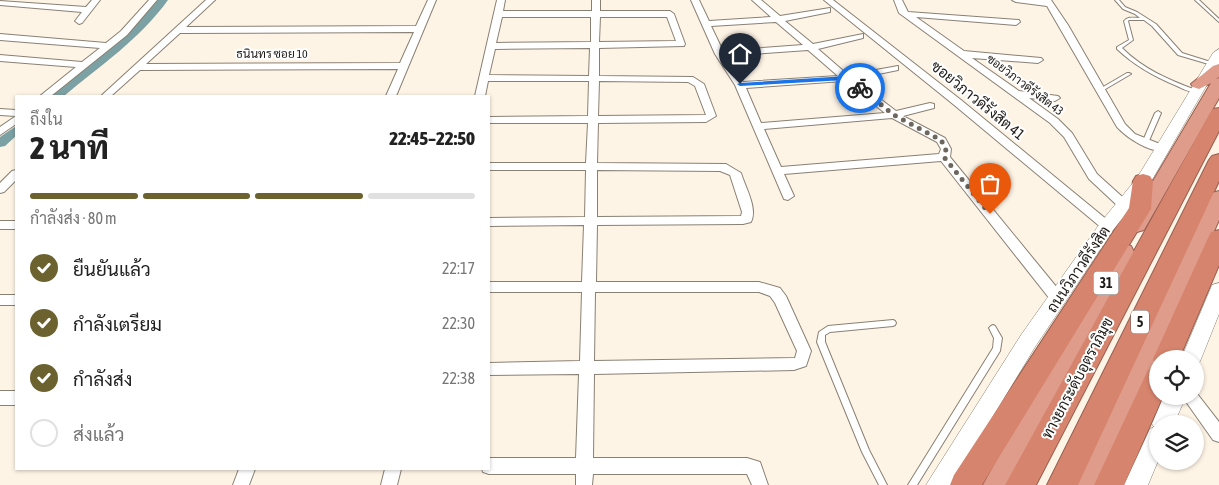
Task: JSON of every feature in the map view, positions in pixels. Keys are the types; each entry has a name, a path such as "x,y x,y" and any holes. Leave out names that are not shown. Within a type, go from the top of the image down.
{"highway":[{"name":"ถนนวิภาวดีรังสิต","path":"997,485 1137,227 1210,74"},
{"name":"ทางยกระดับอุตราภิมุข","path":"1020,485 1219,113"},
{"name":"ทางยกระดับอุตราภิมุข","path":"1062,485 1219,160"},
{"name":"31","path":"965,485 1064,308 1140,209 1143,181"},
{"path":"1084,485 1219,198"},
{"path":"1171,347 1219,238"},
{"path":"1109,485 1149,398"}],"main road":[{"name":"ถนนวิภาวดีรังสิต","path":"938,485 1028,341 1064,308 1107,226 1143,181 1161,148 1210,74"},
{"path":"1195,350 1219,290"},
{"path":"1136,485 1149,456"}],"street":[{"path":"79,21 96,0"},
{"path":"46,95 86,65 134,24 153,0"},
{"path":"107,95 212,0"},
{"path":"391,95 432,0"},
{"path":"480,95 501,0"},
{"path":"584,485 596,0"},
{"path":"695,0 720,54 740,84 788,196"},
{"path":"756,0 813,47 846,78 894,115 941,140 946,149 944,157"},
{"name":"ซอยวิภาวดีรังสิต 43","path":"898,0 902,11 1054,121 1068,135 1093,176 1124,205"},
{"path":"1016,0 1048,2 1064,25 1121,125 1131,136 1161,148"},
{"path":"0,3 88,10"},
{"path":"706,24 780,19 828,5"},
{"name":"ซอยวิภาวดีรังสิต 41","path":"828,5 957,102 1107,226"},
{"path":"491,46 681,44 670,14 498,14"},
{"path":"906,14 1016,22"},
{"path":"178,30 421,29"},
{"path":"720,54 813,47 860,36"},
{"path":"0,37 109,46"},
{"path":"961,54 1038,60"},
{"path":"0,58 86,65"},
{"name":"ธนินทร ซอย 10","path":"140,67 404,66"},
{"path":"740,84 846,78 895,68"},
{"path":"484,78 695,80 699,84 711,112 711,116 706,119 490,120"},
{"path":"1017,94 1055,98"},
{"path":"757,126 894,115 930,106"},
{"path":"0,112 15,113"},
{"path":"0,132 15,120"},
{"path":"776,171 944,157"},
{"path":"944,157 1064,308"},
{"path":"490,166 714,166 729,169 735,173 748,212 747,219 743,220 490,222"},
{"path":"0,189 15,175"},
{"path":"0,225 15,225"},
{"path":"490,288 589,286 768,288 781,300 804,351 801,362 794,364 490,369"},
{"path":"0,300 15,300"},
{"path":"0,398 15,398"},
{"path":"1197,405 1219,435"},
{"path":"490,466 585,468 747,466 754,468 760,485"},
{"path":"241,485 247,470"},
{"path":"388,485 392,470"}],"lane":[{"path":"1117,0 1124,8 1154,25 1180,54 1210,74"},
{"path":"1197,0 1219,21"},
{"path":"1145,19 1128,19 1126,21 1131,40 1119,48 1128,58 1171,83 1210,74"},
{"path":"1100,90 1129,74"},
{"path":"1145,143 1158,113"},
{"path":"883,485 866,452 821,342 822,334 828,329 893,324"},
{"path":"912,485 997,348 998,338 994,328"}],"waterway":[{"path":"58,95 114,51 154,13 163,0"},
{"path":"0,143 15,131"}],"way so far":[{"path":"860,88 894,115 941,140 945,144 946,149 944,157 990,214"}],"route":[{"path":"740,84 846,78 860,88"}]}
